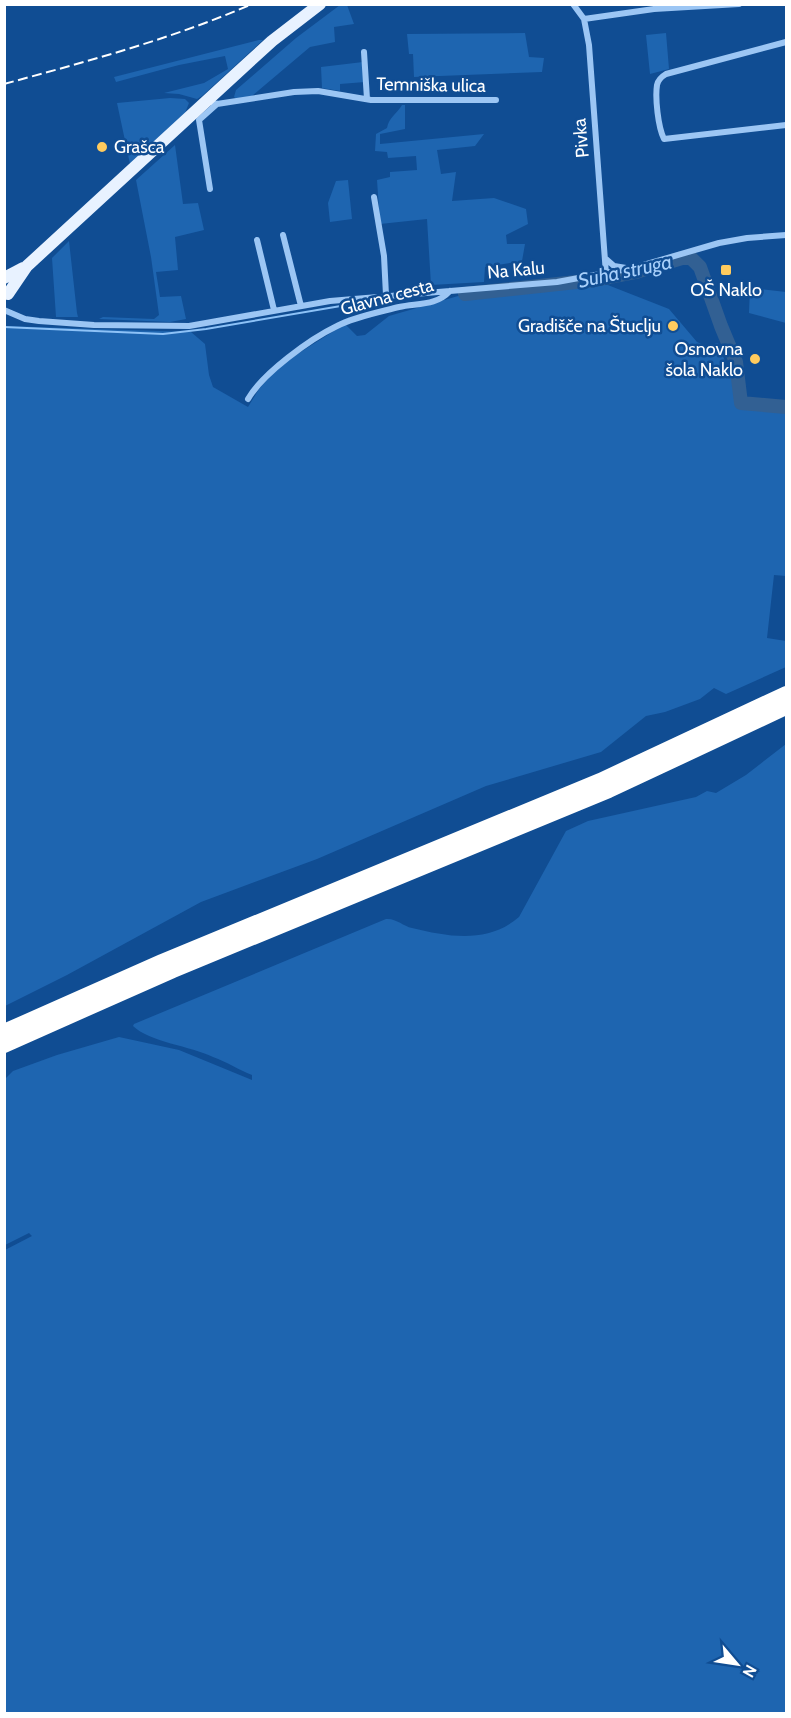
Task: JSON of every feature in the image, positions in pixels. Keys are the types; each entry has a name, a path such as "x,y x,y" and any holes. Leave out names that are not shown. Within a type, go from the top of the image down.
{"highway":[{"path":"4,1031 162,961 600,780 786,693"},
{"path":"4,1046 173,971 609,791 786,708"}],"main road":[{"path":"4,309 8,302 6,290 27,266 212,102 272,41 320,4"},
{"path":"4,278 27,266"}],"street":[{"name":"Pivka","path":"573,4 584,18 589,45 606,274"},
{"path":"584,18 654,9 739,4"},
{"path":"786,42 666,74 657,84 661,134 664,139 786,125"},
{"name":"Temniška ulica","path":"364,52 367,99"},
{"name":"Temniška ulica","path":"212,102 318,91 367,99 496,100"},
{"path":"210,189 199,120 212,102"},
{"path":"375,197 384,256 386,295"},
{"path":"283,235 301,306"},
{"name":"Na Kalu","path":"4,309 25,319 39,321 94,325 189,326 274,310 386,295 557,282 633,268 719,243 786,235"},
{"path":"257,240 274,310"},
{"path":"606,258 614,266 633,268"},
{"name":"Glavna cesta","path":"248,399 268,375 304,345 338,325 400,307 442,300 450,291"}],"shaded area":[{"path":"340,5 347,5 354,24 334,27 335,42 310,47 252,96 237,99 234,97 236,90 296,38"},
{"path":"525,33 529,57 544,58 542,72 414,77 413,54 409,54 407,34"},
{"path":"666,33 669,69 650,74 646,35"},
{"path":"263,40 197,99 164,93 204,83 228,69 225,56 179,65 116,82 114,77"},
{"path":"363,62 365,82 340,84 340,91 322,88 321,67"},
{"path":"170,98 185,99 189,103 185,113 130,164 117,103"},
{"path":"402,105 405,105 405,129 380,134 380,144 484,134 475,146 437,150 441,174 456,172 452,201 494,198 526,209 528,224 506,235 507,244 525,244 522,261 485,267 484,282 431,285 427,219 380,224 377,180 390,177 390,172 417,170 416,156 388,158 387,152 375,151 376,134 387,128 389,121"},
{"path":"175,145 183,204 198,203 204,230 175,237 178,270 156,272 160,297 181,296 186,319 170,322 99,319 103,317 154,319 159,315 151,257 136,180"},
{"path":"348,180 352,219 330,222 328,203 336,181"},
{"path":"69,241 78,317 56,317 52,258"},
{"path":"595,280 669,309 697,342 706,346 718,343 741,403 786,407 786,576 774,575 767,638 786,641 786,667 726,694 714,688 700,699 665,712 646,716 601,752 486,786 317,859 201,902 5,1006 5,326 191,332 205,344 213,387 248,407 259,389 280,365 345,324 357,336 365,335 389,316 465,294 558,287"},
{"path":"750,288 786,292 786,323 749,313"},
{"path":"786,744 786,1713 5,1713 5,1250 32,1236 29,1233 5,1245 5,1079 13,1071 119,1037 179,1050 252,1080 252,1075 223,1061 149,1036 133,1026 386,919 412,928 454,936 481,935 507,926 519,917 566,831 588,821 696,797 707,791 716,793 746,775"}],"waterway":[{"name":"Suha struga","path":"465,294 595,280 636,272 682,258 691,258 700,267 736,362 741,403 786,407"},
{"path":"4,327 163,334 206,329 376,300"}],"railway":[{"path":"4,84 161,39 252,4"}],"place":[{"name":"Grašca","path":"102,147"},
{"name":"OŠ Naklo","path":"726,270"},
{"name":"Gradišče na Štuclju","path":"673,326"},
{"name":"Osnovna šola Naklo","path":"755,359"}]}
